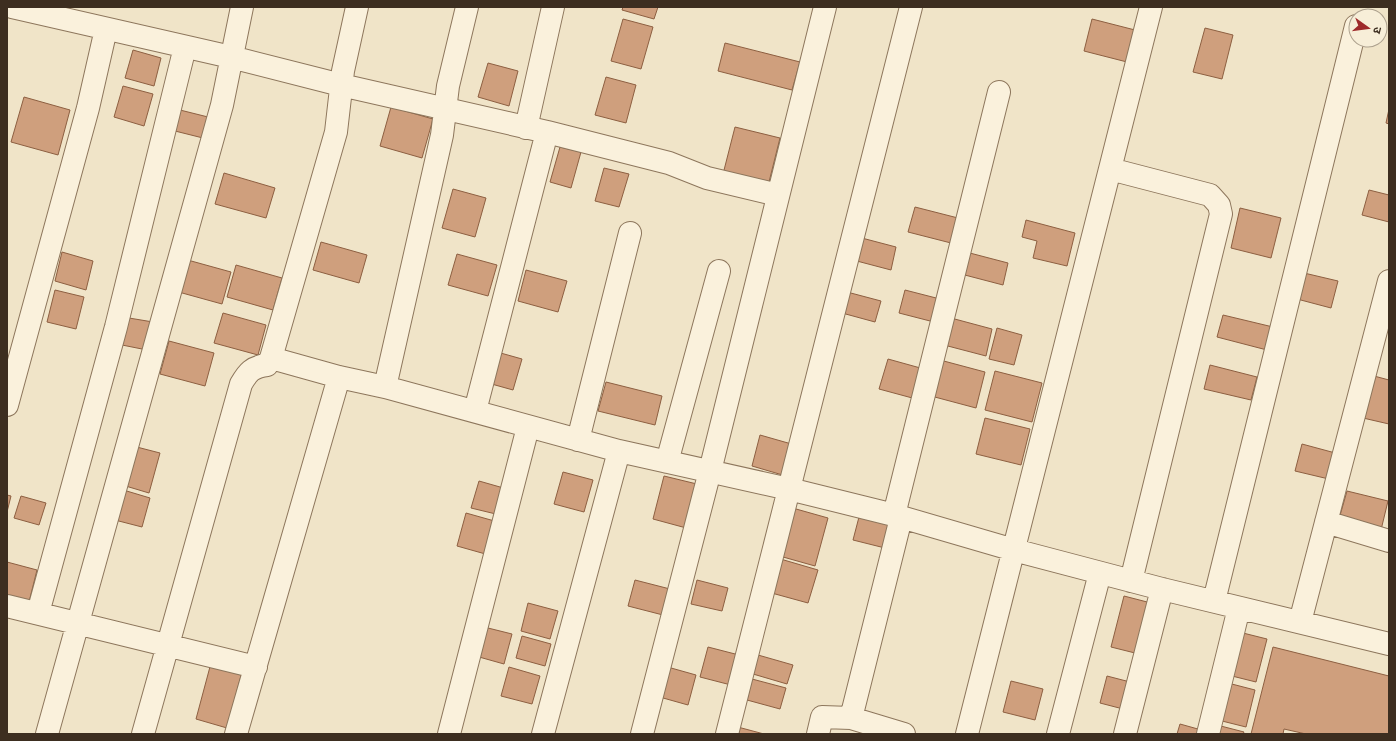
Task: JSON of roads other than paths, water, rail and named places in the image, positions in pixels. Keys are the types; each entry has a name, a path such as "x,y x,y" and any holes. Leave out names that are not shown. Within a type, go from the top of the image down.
{"street":[{"path":"12,7 231,57 341,85 536,130 669,163 707,178 778,196"},
{"path":"47,734 222,105 242,7"},
{"path":"143,734 241,384 248,371 267,365 271,358 336,132 343,71 357,7"},
{"path":"385,387 442,135 448,86 467,7"},
{"path":"475,411 536,130 553,7"},
{"path":"642,734 710,471 825,7"},
{"path":"727,734 911,7"},
{"path":"967,734 1151,7"},
{"path":"7,404 86,115 106,29"},
{"path":"38,613 116,327 185,47"},
{"path":"1214,602 1351,48"},
{"path":"851,718 897,517 999,92"},
{"path":"1110,169 1210,195 1219,206 1221,214 1131,581"},
{"path":"578,440 630,233"},
{"path":"667,462 719,271"},
{"path":"1300,622 1389,281"},
{"path":"271,358 339,377 385,387 475,411 528,427 619,451 789,489 1131,581 1389,644"},
{"path":"236,734 339,377"},
{"path":"449,734 528,427"},
{"path":"543,734 619,451"},
{"path":"1326,522 1389,541"},
{"path":"1058,734 1100,572"},
{"path":"1125,734 1162,589"},
{"path":"7,606 78,622 168,646 256,667"},
{"path":"1208,734 1239,608"},
{"path":"818,734 822,717 851,718 904,734"}]}
